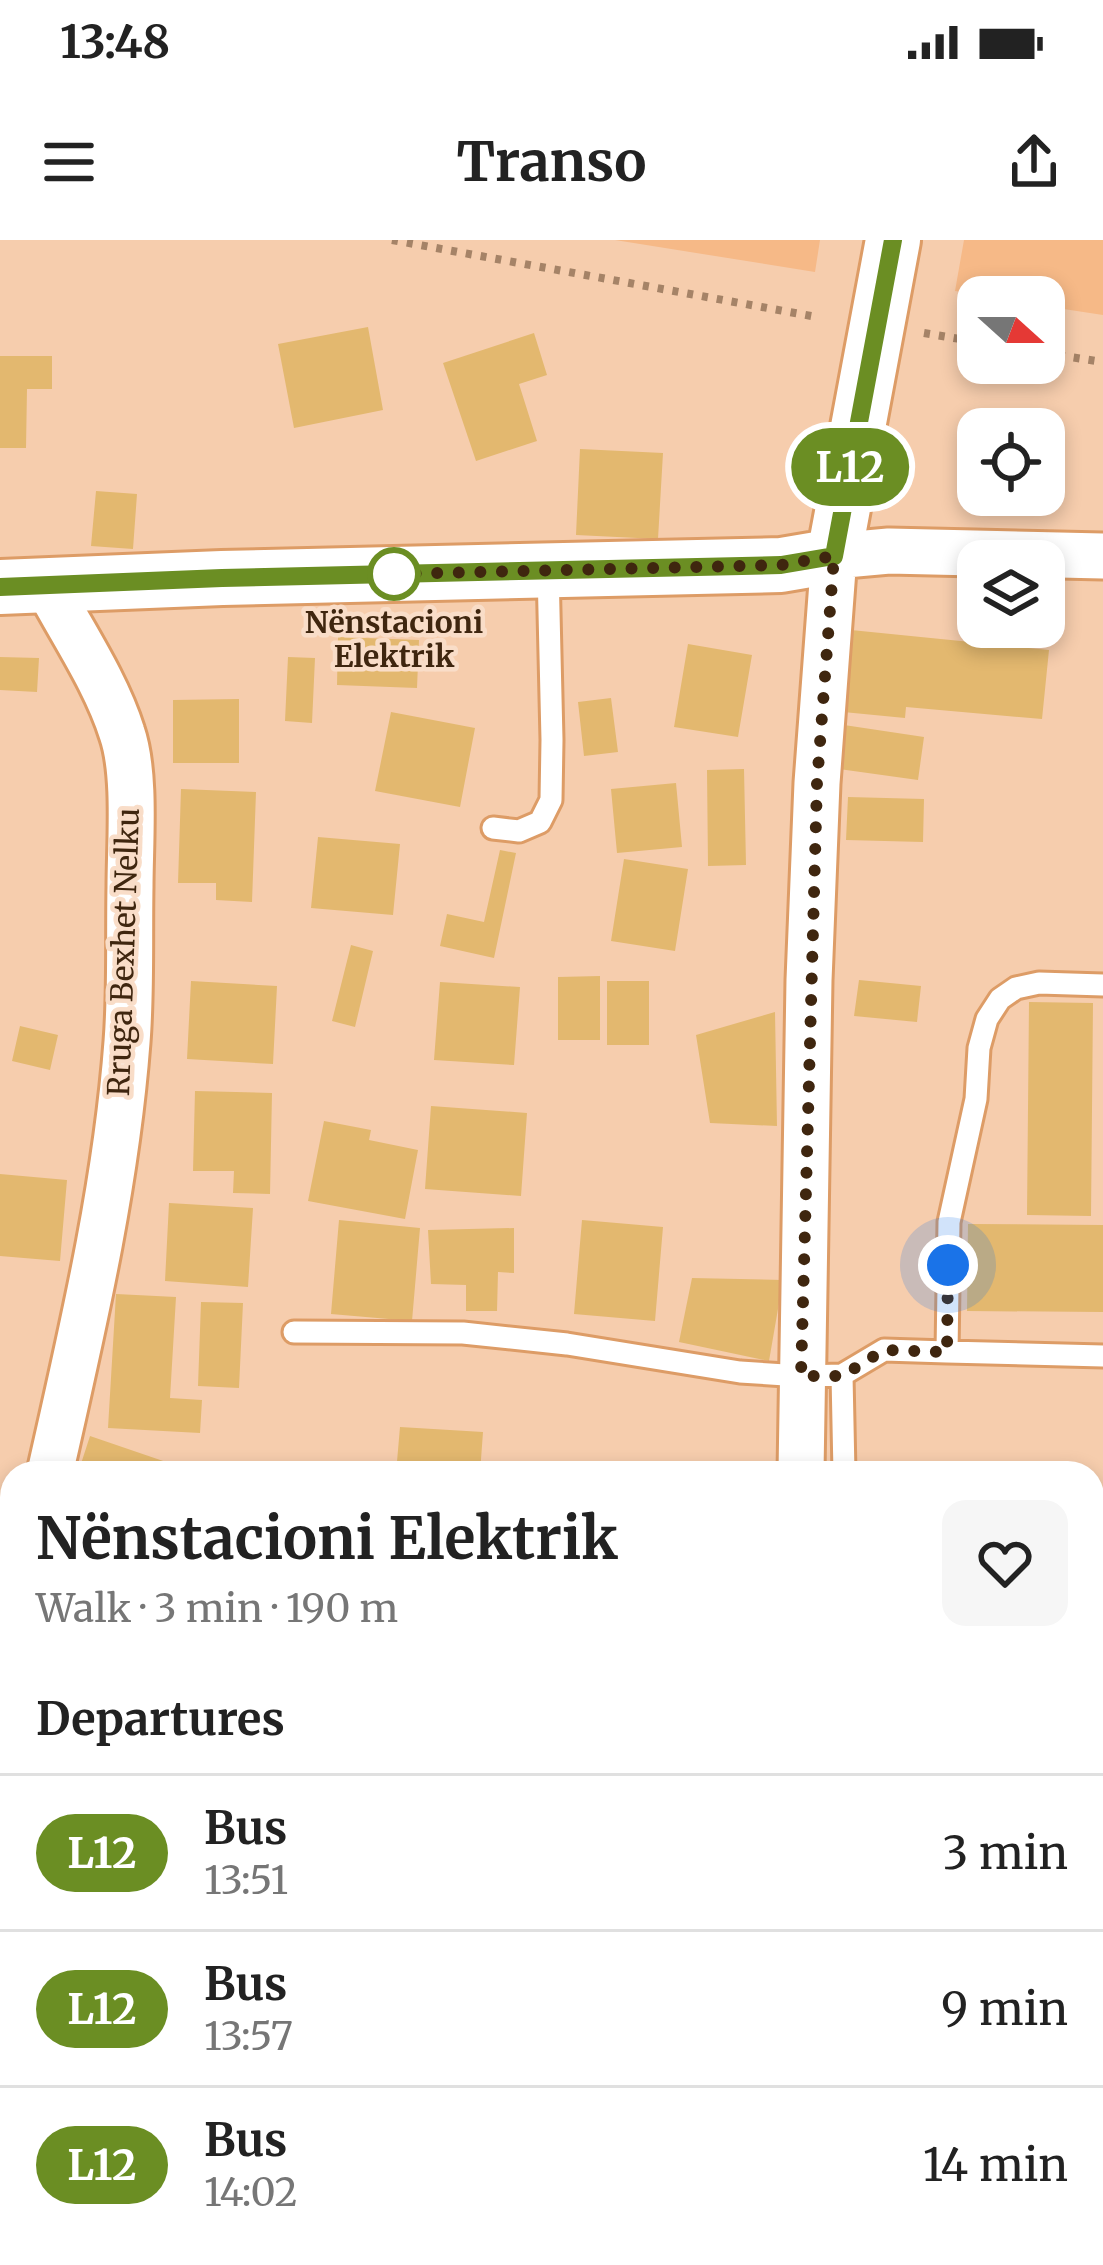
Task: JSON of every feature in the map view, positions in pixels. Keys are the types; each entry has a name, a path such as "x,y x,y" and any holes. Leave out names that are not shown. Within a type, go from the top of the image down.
{"street":[{"path":"803,1461 821,1376 816,805 834,556 892,240"},
{"path":"24,587 548,568 781,565 889,551 1103,556"},
{"name":"Rruga Bexhet Nelku","path":"24,587 109,701 124,736 129,785 128,1040 113,1168 53,1461"}],"lane":[{"path":"494,828 519,831 540,822 551,800 548,568"},
{"path":"947,1352 949,1222 976,1099 986,1019 1000,999 1016,988 1039,983 1103,985"},
{"path":"294,1332 463,1333 567,1344 740,1372 821,1376 884,1350 1103,1356"},
{"path":"821,1376 841,1461"}],"path":[{"path":"392,240 430,243 818,317"},
{"path":"917,332 957,339"},
{"path":"1065,356 1103,362"}],"shaded area":[{"path":"615,240 820,240 815,272"},
{"path":"964,240 1103,240 1103,315 1065,309 1065,276 958,276"}],"building":[{"path":"368,327 383,410 294,428 278,344"},
{"path":"534,333 547,375 519,384 537,441 476,461 443,363"},
{"path":"0,356 52,356 52,389 27,389 26,448 0,448"},
{"path":"580,449 663,453 658,539 576,535"},
{"path":"96,491 137,494 133,549 91,546"},
{"path":"841,629 957,641 957,648 1049,650 1042,719 906,707 905,718 833,711"},
{"path":"338,637 419,640 417,688 337,685"},
{"path":"688,644 752,655 738,737 674,727"},
{"path":"0,657 39,658 37,692 0,690"},
{"path":"288,657 315,658 312,723 285,721"},
{"path":"611,698 618,752 584,756 578,702"},
{"path":"239,699 239,763 173,763 173,700"},
{"path":"391,712 475,728 460,807 375,791"},
{"path":"844,725 924,737 918,780 839,769"},
{"path":"744,769 746,865 708,866 707,770"},
{"path":"676,783 682,847 617,853 611,789"},
{"path":"181,789 256,792 252,902 216,900 216,883 178,883"},
{"path":"848,797 924,799 923,842 846,840"},
{"path":"318,837 400,844 393,915 311,908"},
{"path":"500,850 516,853 494,958 440,946 447,914 484,922"},
{"path":"624,859 688,869 675,951 611,941"},
{"path":"351,945 373,951 355,1027 332,1021"},
{"path":"600,976 600,1040 558,1040 558,977"},
{"path":"859,980 921,986 917,1022 854,1016"},
{"path":"191,981 277,986 273,1064 187,1059"},
{"path":"607,981 649,981 649,1045 607,1045"},
{"path":"440,982 520,987 514,1065 434,1060"},
{"path":"1029,1002 1093,1003 1091,1216 1027,1215"},
{"path":"775,1012 777,1126 710,1123 696,1035"},
{"path":"20,1026 58,1035 50,1070 12,1061"},
{"path":"195,1091 272,1093 270,1194 233,1193 234,1171 193,1171"},
{"path":"431,1106 527,1113 521,1196 425,1189"},
{"path":"324,1121 371,1130 369,1140 418,1150 405,1219 308,1201"},
{"path":"0,1174 67,1180 60,1261 0,1256"},
{"path":"169,1203 253,1208 248,1287 165,1281"},
{"path":"339,1220 420,1228 412,1321 331,1314"},
{"path":"582,1220 663,1227 655,1321 574,1314"},
{"path":"968,1224 1103,1225 1103,1312 967,1311"},
{"path":"514,1228 514,1273 498,1272 497,1311 466,1311 466,1285 431,1284 428,1230"},
{"path":"692,1278 783,1280 769,1361 679,1342"},
{"path":"116,1294 176,1297 170,1398 202,1400 200,1433 108,1428"},
{"path":"201,1302 243,1303 239,1388 198,1386"},
{"path":"400,1427 483,1432 481,1461 397,1461"},
{"path":"90,1436 163,1461 82,1461"}],"bus line":[{"name":"L12","path":"0,587 781,565 834,556 893,240"}],"place":[{"name":"Nënstacioni Elektrik","path":"394,574"}],"route":[{"path":"394,574 781,565 834,556 817,783 809,980 801,1376 842,1376 884,1350 947,1352 948,1265"}]}
